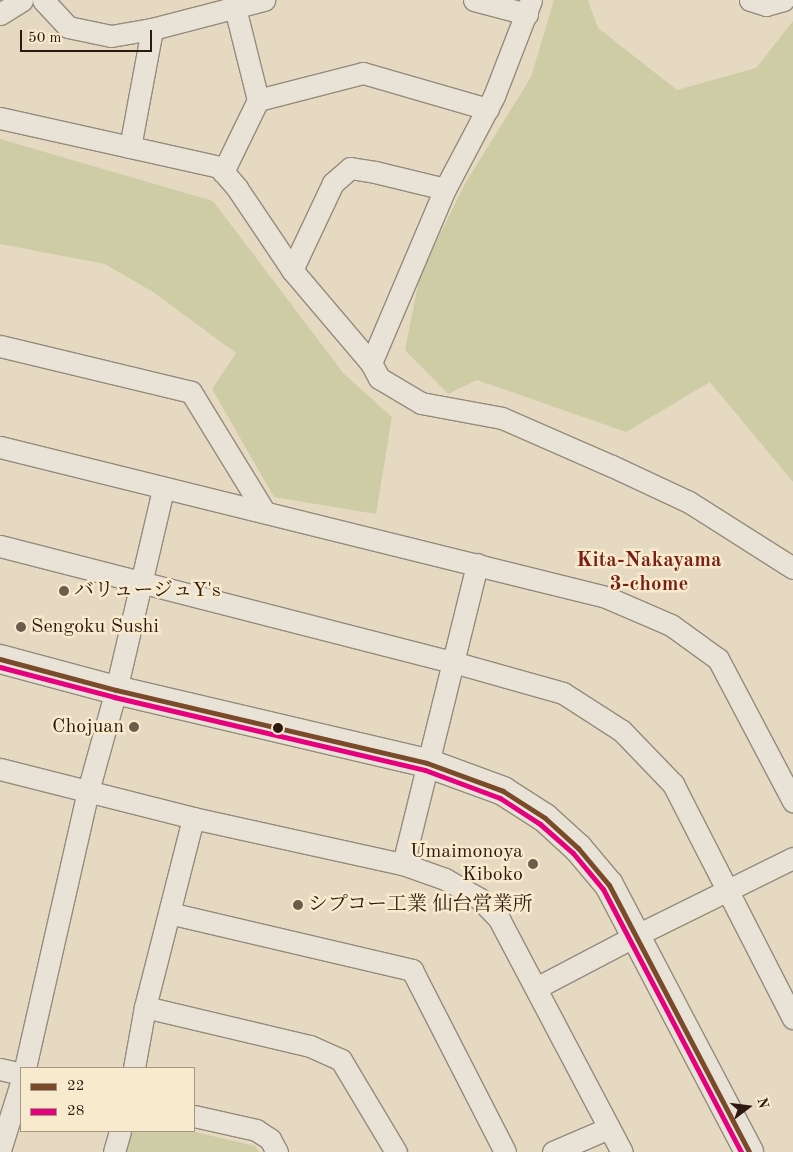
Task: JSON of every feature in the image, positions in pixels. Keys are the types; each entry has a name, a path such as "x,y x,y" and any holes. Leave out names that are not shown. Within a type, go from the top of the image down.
{"street":[{"path":"0,14 22,0"},
{"path":"43,0 68,27 111,36 152,29 234,4 264,0"},
{"path":"370,363 445,189 488,109 529,7 474,0"},
{"path":"750,0 766,5 782,0"},
{"path":"223,172 258,100 234,4"},
{"path":"130,147 152,29"},
{"path":"258,100 363,73 488,109"},
{"path":"0,118 219,167 237,188 292,270 370,363 379,378 420,403 502,418 604,462 689,502 793,568"},
{"path":"292,270 333,183 350,168 445,189"},
{"path":"0,346 191,392 264,511"},
{"path":"0,447 163,489 264,511 606,597 671,625 718,659 793,801"},
{"path":"25,1067 88,791 116,690 163,489"},
{"path":"0,546 452,662 563,693 622,731 672,784 793,1018"},
{"path":"402,864 477,564"},
{"path":"0,659 116,690 427,763 503,791 545,818 578,848 609,885 748,1152"},
{"path":"0,769 193,818 402,864 446,880 480,899 499,919 622,1152"},
{"path":"134,1067 145,1007 193,818"},
{"path":"536,988 727,889 793,858"},
{"path":"169,913 412,970 506,1152"},
{"path":"145,1007 310,1046 341,1060 396,1152"},
{"path":"0,1069 20,1074"},
{"path":"0,1150 20,1086"},
{"path":"195,1116 256,1130 270,1140 277,1152"},
{"path":"553,1152 609,1128"},
{"path":"114,1152 120,1132"}],"green space":[{"path":"554,0 588,0 598,28 677,90 756,68 793,21 793,482 710,382 626,432 477,380 448,394 405,350 420,274 466,182 531,77"},
{"path":"0,139 213,201 344,374 392,417 376,514 274,497 212,389 236,353 153,292 105,264 0,244"},
{"path":"123,1132 195,1132 255,1146 259,1152 121,1152"}],"transit line":[{"name":"22","path":"0,659 116,690 427,763 503,791 545,818 578,848 609,885 749,1152"},
{"name":"28","path":"0,667 114,697 425,770 500,798 540,824 573,853 603,889 741,1152"}],"place":[{"name":"バリュージュY's","path":"64,591"},
{"name":"Sengoku Sushi","path":"21,627"},
{"name":"Chojuan","path":"134,727"},
{"name":"Umaimonoya Kiboko","path":"533,864"},
{"name":"シプコー工業 仙台営業所","path":"298,905"}],"district":[{"name":"Kita-Nakayama 3-chome","path":"649,573"}]}
